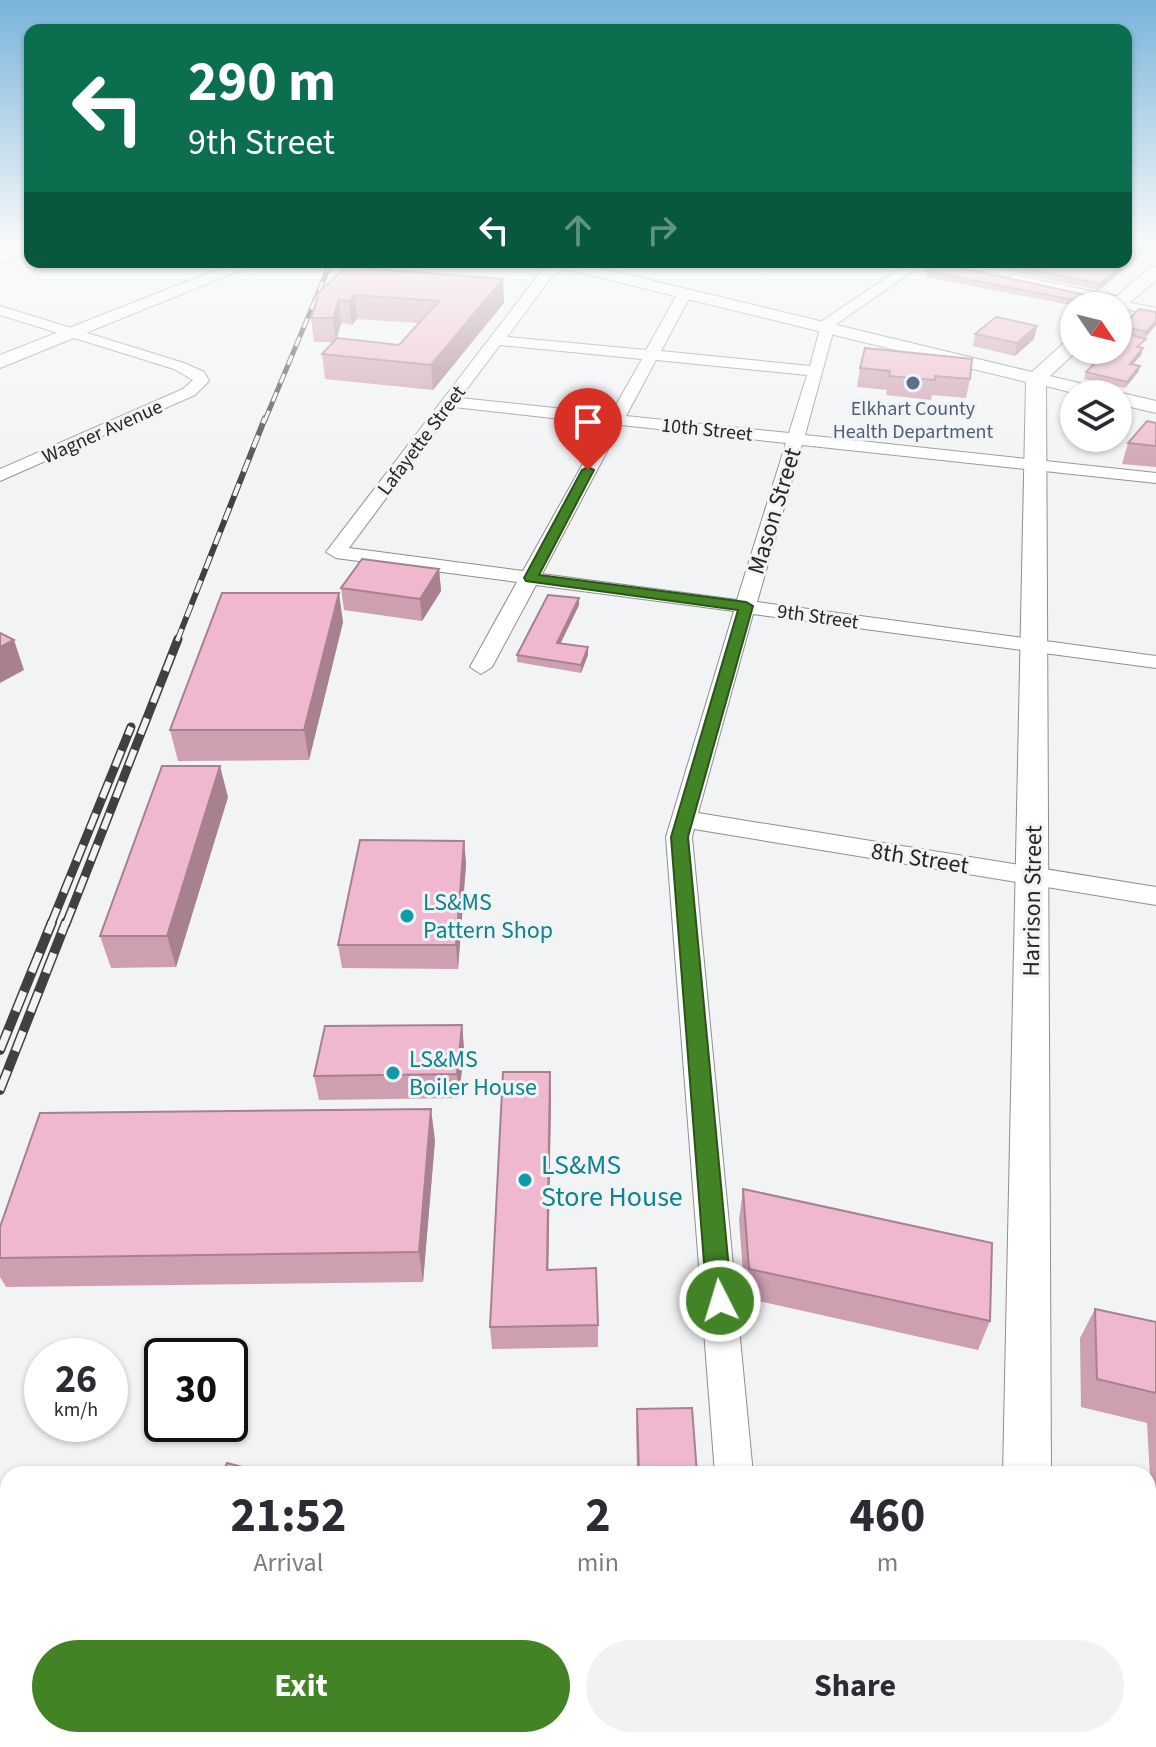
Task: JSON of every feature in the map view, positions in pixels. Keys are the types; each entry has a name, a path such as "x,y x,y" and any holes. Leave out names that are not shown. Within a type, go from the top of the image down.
{"street":[{"path":"56,328 74,333"},
{"path":"0,362 88,328"},
{"name":"Lafayette Street","path":"336,552 504,328"},
{"path":"481,667 665,328"},
{"path":"827,328 1060,384"},
{"name":"Mason Street","path":"733,1466 679,837 827,328"},
{"name":"Wagner Avenue","path":"0,476 189,392 201,381 190,370 74,333"},
{"path":"496,340 816,371"},
{"path":"1036,378 1060,357"},
{"name":"Harrison Street","path":"1027,1466 1038,465 1036,378"},
{"path":"1132,401 1156,407"},
{"name":"10th Street","path":"449,402 1156,478"},
{"name":"9th Street","path":"336,552 1156,662"},
{"name":"8th Street","path":"684,819 1156,896"}],"building":[{"path":"415,328 462,328 431,365 322,354 337,338 399,345"},
{"path":"983,328 1035,328 1017,343 975,334"},
{"path":"1132,328 1132,328 1150,328 1146,332"},
{"path":"1132,335 1146,339 1137,347 1143,348 1132,362"},
{"path":"865,348 972,359 970,379 889,376 890,371 860,368"},
{"path":"1094,364 1140,366 1129,380 1086,372"},
{"path":"1147,421 1156,423 1156,446 1132,443 1132,438"},
{"path":"362,559 439,569 420,599 341,588"},
{"path":"222,593 339,593 304,730 170,730"},
{"path":"548,595 579,598 557,643 588,647 581,665 517,655"},
{"path":"0,633 14,640 0,647"},
{"path":"162,766 220,766 167,936 100,936"},
{"name":"LS&MS Pattern Shop","path":"360,840 464,841 456,945 338,945"},
{"path":"462,1025 457,1074 314,1076 325,1026"},
{"path":"503,1072 550,1072 547,1270 596,1268 598,1325 490,1327"},
{"path":"431,1109 419,1252 0,1258 0,1227 40,1113"},
{"path":"743,1189 992,1243 990,1321 749,1269"},
{"path":"1095,1309 1156,1322 1156,1393 1097,1379"},
{"path":"692,1408 696,1466 639,1466 637,1409"}],"railway":[{"path":"265,420 304,328"},
{"path":"177,641 265,418"},
{"path":"66,924 178,639"},
{"path":"51,924 131,727"},
{"path":"0,1050 52,922"},
{"path":"0,1090 66,922"}],"place":[{"name":"Elkhart County Health Department","path":"913,383"},
{"name":"LS&MS Pattern Shop","path":"407,916"},
{"name":"LS&MS Boiler House","path":"393,1073"},
{"name":"LS&MS Store House","path":"525,1180"}],"route":[{"path":"588,470 531,578 746,606 679,837 720,1301"}]}
